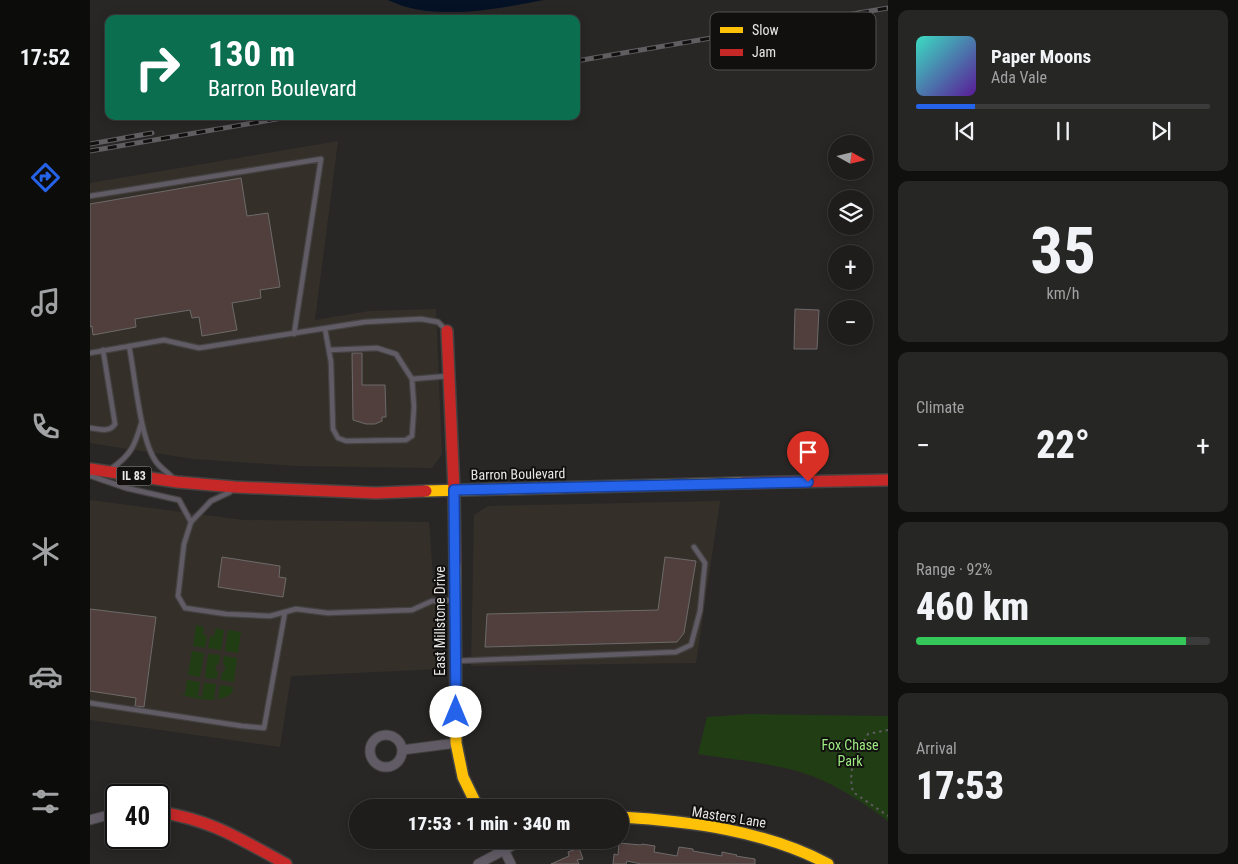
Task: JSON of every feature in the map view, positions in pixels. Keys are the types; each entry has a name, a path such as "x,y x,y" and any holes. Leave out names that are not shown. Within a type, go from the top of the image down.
{"street":[{"name":"East Millstone Drive","path":"447,331 454,490 456,743 463,777 472,799"},
{"name":"Barron Boulevard","path":"90,470 177,482 241,488 376,493 888,480"},
{"path":"402,750 456,743"},
{"path":"170,814 206,822 231,833 286,864"},
{"path":"90,820 105,816"},
{"name":"Masters Lane","path":"629,817 750,834 777,840 802,850 828,864"},
{"path":"478,864 504,850 511,864"}],"lane":[{"path":"90,196 321,159 294,334"},
{"path":"90,352 164,340 199,348 364,322 421,319 438,322 447,331"},
{"path":"325,329 328,350 331,362 333,429 338,438 346,441 406,440 412,436 414,407 412,379 396,354 377,348 328,350"},
{"path":"129,346 142,423 150,451 156,462 177,482"},
{"path":"90,428 108,430 115,424 103,350"},
{"path":"412,379 449,376"},
{"path":"107,472 123,460 135,446 142,423"},
{"path":"90,475 126,488 179,500 191,522"},
{"path":"241,488 211,501 191,522 184,544 178,596 185,608 226,614 270,616 296,609 328,613 412,610 432,601 455,600"},
{"path":"456,661 676,652 691,644 700,611 705,563 694,547"},
{"path":"90,702 264,728 285,612"}],"path":[{"path":"888,730 868,734 855,758 850,781 853,792 888,816"}],"shaded area":[{"path":"338,141 315,320 369,311 436,309 442,454 432,468 296,466 194,459 90,443 90,183"},
{"path":"90,500 243,520 429,522 440,669 291,676 280,747 90,720"},
{"path":"720,501 696,663 471,666 474,515 488,506"}],"green space":[{"path":"196,625 204,627 203,635 207,636 205,648 193,646"},
{"path":"216,628 224,630 221,650 208,648 210,637 214,636"},
{"path":"228,630 241,632 238,653 225,651"},
{"path":"192,651 204,653 200,677 188,675"},
{"path":"208,654 220,655 219,662 215,667 218,673 217,679 205,678"},
{"path":"224,656 237,658 234,682 221,680 222,673 226,669 223,663"},
{"path":"187,680 200,682 198,696 202,697 204,683 216,684 214,699 218,699 220,685 233,687 232,693 226,697 220,699 213,700 180,695 185,695"},
{"name":"Fox Chase Park","path":"750,714 888,716 888,821 843,791 806,774 770,765 698,754 707,717"}],"water":[{"path":"388,0 544,0 485,10 444,12 406,7"}],"building":[{"path":"241,178 247,216 268,213 280,287 260,290 261,298 232,303 237,330 202,336 199,317 192,318 190,310 135,319 136,327 93,335 92,326 90,327 90,204"},
{"path":"795,309 819,310 817,349 794,349"},
{"path":"352,353 362,353 362,385 385,385 386,417 382,417 382,421 375,424 366,424 353,420"},
{"path":"222,557 280,566 279,577 286,578 283,597 218,587"},
{"path":"665,557 696,561 684,633 677,642 485,647 487,614 658,610"},
{"path":"90,609 156,617 144,707 135,706 136,698 90,691"},
{"path":"629,844 642,844 655,846 654,852 677,856 679,847 722,856 722,852 755,859 755,864 641,864 627,861 626,864 613,864 614,854 618,855 618,849 629,849"},
{"path":"579,849 583,859 577,860 579,864 551,864 569,856 568,852"}],"railway":[{"path":"864,12 888,8"},
{"path":"580,60 710,38"},
{"path":"90,151 271,120"},
{"path":"90,144 152,133"}],"traffic: slow":[{"path":"426,491 741,483"},
{"path":"455,565 456,743 463,777 474,799"},
{"path":"629,818 673,821 753,836 779,843 828,864"}],"traffic: jam":[{"path":"447,331 454,490 455,565"},
{"path":"90,469 177,482 235,487 376,493 426,491"},
{"path":"741,483 888,480"},
{"path":"170,814 210,825 286,864"}],"route":[{"path":"456,712 454,490 808,482"}]}
